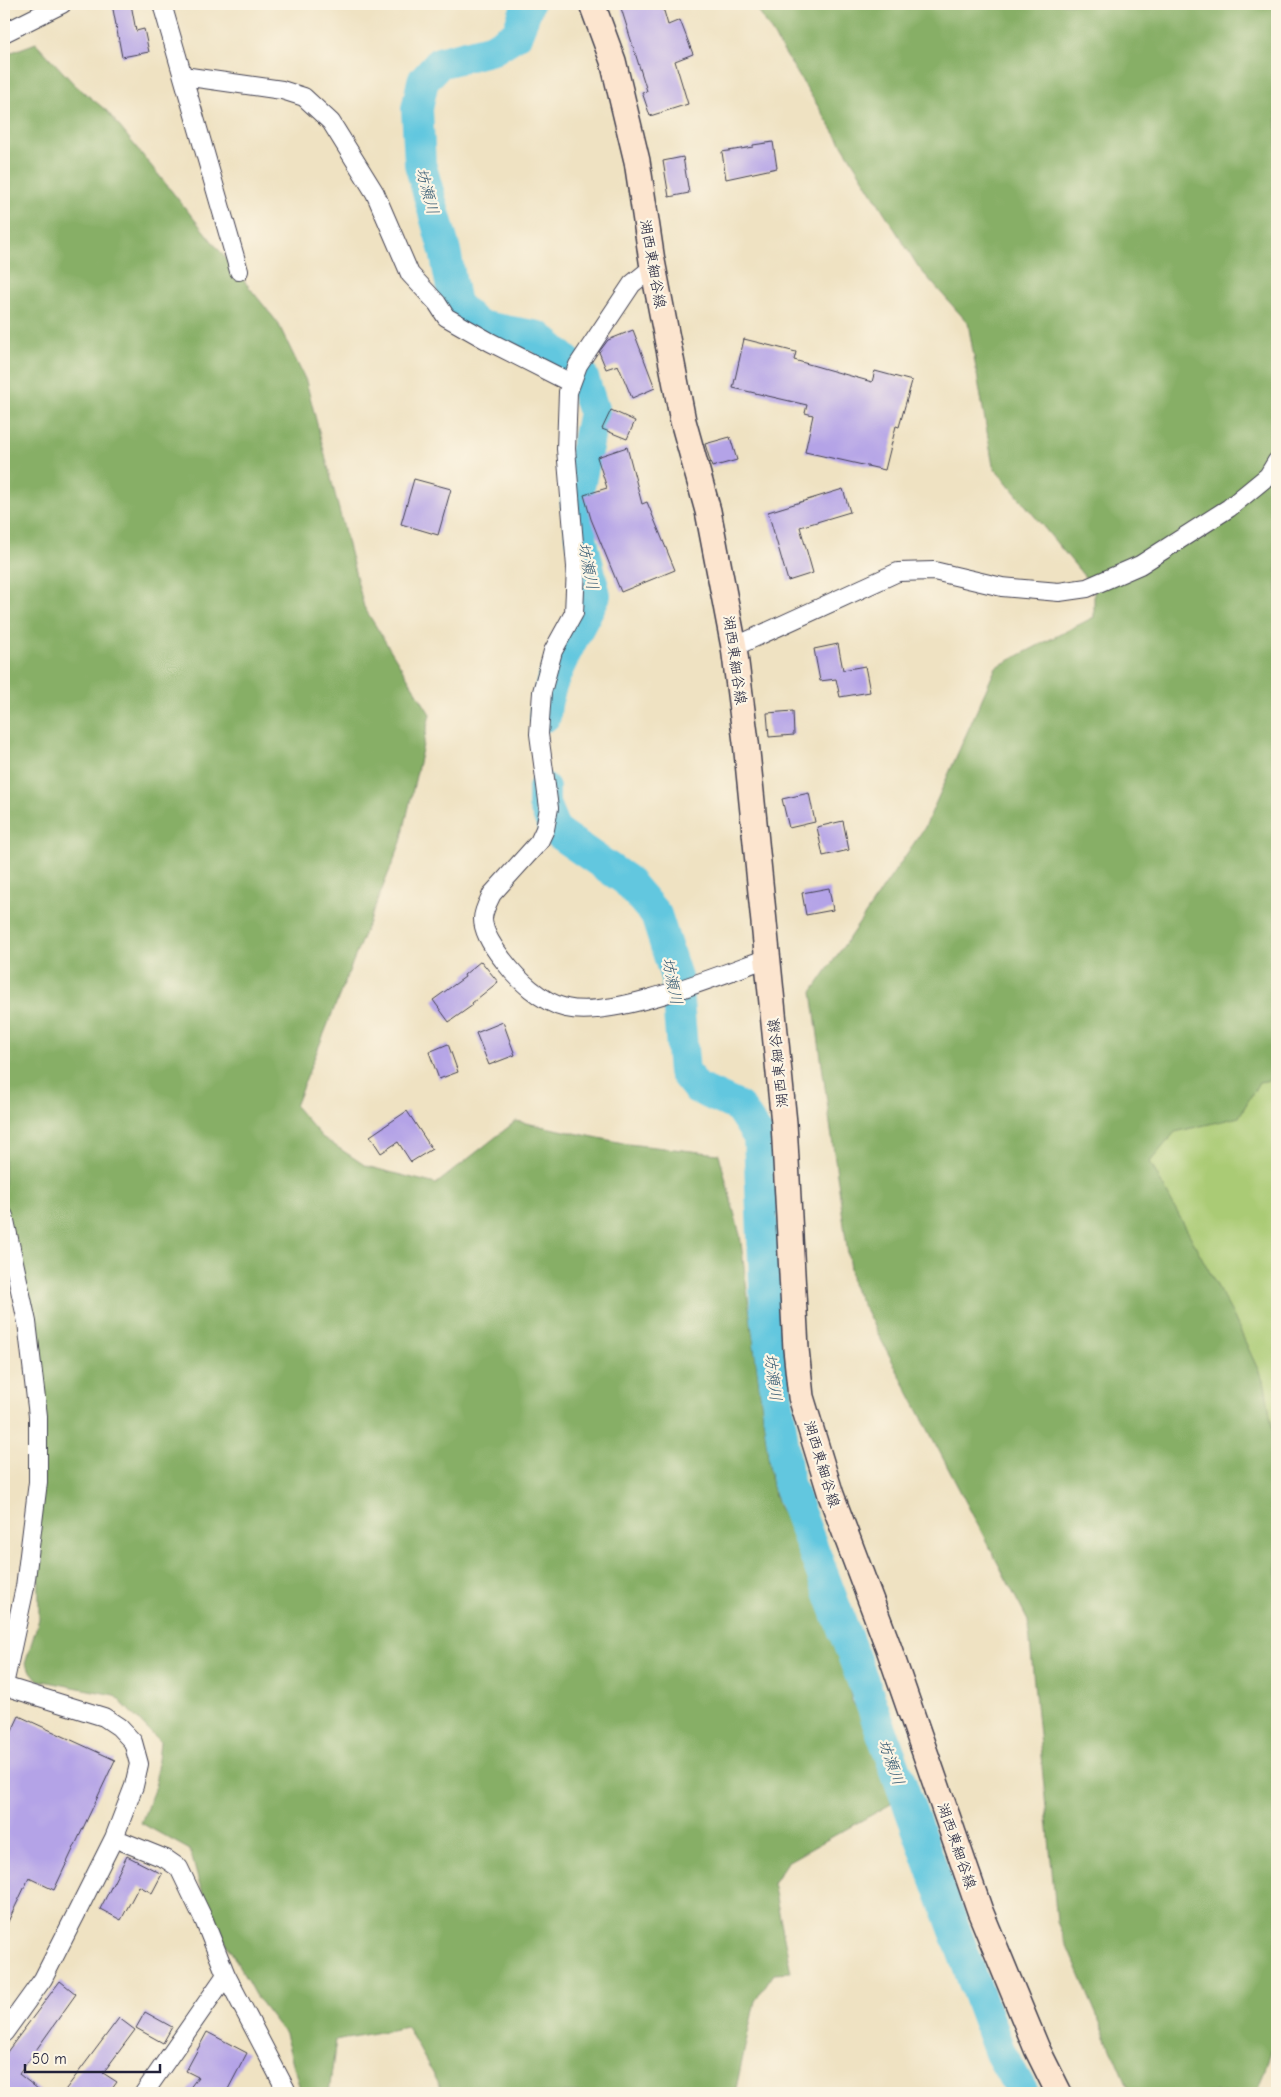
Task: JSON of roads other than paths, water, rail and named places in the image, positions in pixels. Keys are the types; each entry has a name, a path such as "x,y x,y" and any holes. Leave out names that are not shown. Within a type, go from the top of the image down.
{"main road":[{"name":"湖西東細谷線","path":"592,4 613,61 637,161 653,267 683,422 708,511 734,647 784,1123 796,1349 801,1397 831,1495 888,1646 980,1911 1037,2049 1059,2093"}],"street":[{"path":"7,25 62,4"},
{"path":"162,4 238,271"},
{"path":"183,76 282,90 304,97 331,122 376,193 410,274 437,303 446,317 490,342 572,383"},
{"path":"653,267 632,284 596,336 578,365 568,392 566,449 576,568 574,613 553,651 542,692 539,734 549,808 539,842 492,894 483,920 486,932 512,972 541,997 564,1007 579,1010 614,1006 664,994 768,958"},
{"path":"734,647 898,572 934,571 1002,587 1059,592 1087,588 1140,565 1229,508 1268,476 1277,461"},
{"path":"4,1216 27,1322 38,1416 38,1482 25,1587 4,1686 104,1717 119,1727 133,1742 139,1764 136,1779 114,1838 43,1979 4,2033"},
{"path":"114,1838 166,1859 179,1868 204,1920 226,1975 286,2090 284,2093"},
{"path":"144,2093 226,1975"}],"waterway":[{"name":"坊瀬川","path":"528,4 517,34 493,49 439,63 423,81 417,109 420,164 445,251 455,304 478,326 539,337 582,375 594,412 576,502 582,541 595,595 557,671 551,687 545,716"},
{"name":"坊瀬川","path":"544,788 544,804 555,831 626,880 656,915 676,977 684,1072 697,1088 739,1107 759,1137 766,1311 788,1483 1000,2053 1023,2093"}]}
